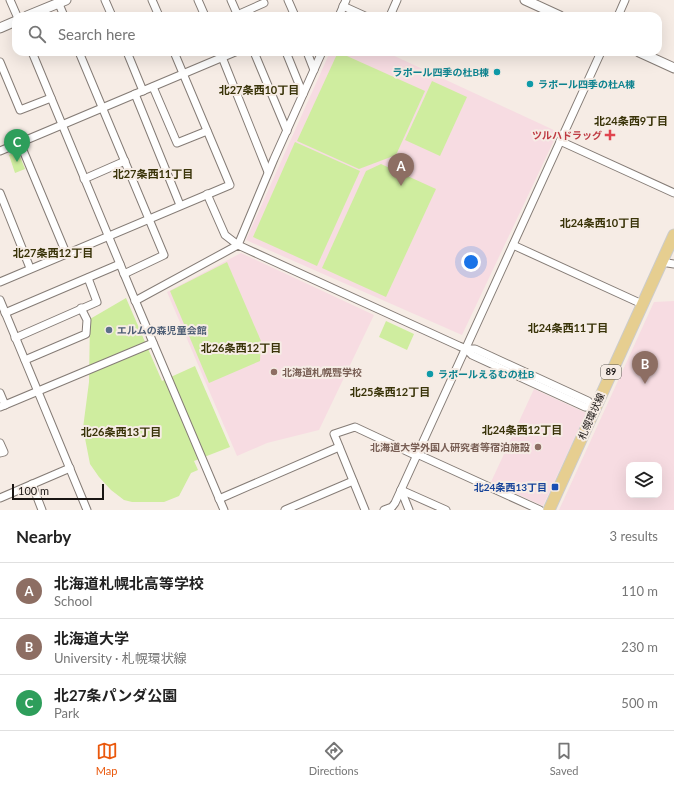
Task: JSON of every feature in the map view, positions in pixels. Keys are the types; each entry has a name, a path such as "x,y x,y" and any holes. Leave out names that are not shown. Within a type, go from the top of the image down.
{"main road":[{"name":"札幌環状線","path":"548,510 674,235"}],"street":[{"path":"10,0 15,12"},
{"path":"105,0 110,12"},
{"path":"152,0 157,12"},
{"path":"198,0 203,12"},
{"path":"231,0 237,12"},
{"path":"288,0 293,12"},
{"path":"392,12 397,0"},
{"path":"525,0 551,12"},
{"path":"619,12 622,1"},
{"path":"37,12 62,2 63,12"},
{"path":"244,12 264,3"},
{"path":"345,3 359,12"},
{"path":"0,28 12,23"},
{"path":"34,56 135,301 224,510"},
{"path":"81,56 164,255 124,274"},
{"path":"128,56 143,91"},
{"path":"0,282 230,184 176,56"},
{"path":"0,151 183,74 219,56"},
{"path":"221,56 268,172"},
{"path":"256,56 287,131"},
{"path":"288,56 303,94"},
{"path":"309,56 314,70"},
{"path":"135,301 238,245 268,172 320,56"},
{"path":"384,510 392,507 395,503 599,56"},
{"path":"648,56 674,68"},
{"path":"0,62 20,110 51,98"},
{"path":"153,87 177,143 207,131"},
{"path":"135,94 180,205"},
{"path":"560,142 674,193"},
{"path":"20,143 66,253"},
{"path":"84,179 125,161"},
{"path":"0,193 30,268"},
{"path":"207,194 225,235 238,245 466,349 472,355 585,407 595,408"},
{"path":"513,246 642,304"},
{"path":"661,262 674,264"},
{"path":"5,313 120,264"},
{"path":"15,338 97,302 88,278"},
{"path":"0,300 87,510"},
{"path":"25,360 86,334 87,320 82,308"},
{"path":"0,393 2,406 153,342"},
{"path":"365,510 334,434 356,428 540,510"},
{"path":"0,443 4,452 0,453"},
{"path":"220,499 339,447"},
{"path":"0,498 70,468"},
{"path":"285,510 353,481"},
{"path":"32,484 42,510"},
{"path":"401,490 409,510"},
{"path":"401,490 446,510"}],"shaded area":[{"path":"328,56 395,56 558,132 462,335 246,240"},
{"name":"北海道札幌聾学校","path":"241,253 374,315 319,430 267,443 237,456 167,292"},
{"path":"674,301 674,510 559,510 654,302"},
{"name":"北海道大学外国人研究者等宿泊施設","path":"534,389 586,413 543,506 491,482"}],"green space":[{"path":"336,56 347,56 425,91 396,155 359,169 297,141"},
{"path":"432,81 467,97 440,156 405,140"},
{"path":"295,142 360,171 317,266 253,237"},
{"path":"18,151 25,169 15,173 9,155"},
{"path":"381,164 436,189 386,297 322,268 366,171"},
{"path":"227,262 261,341 260,361 209,383 170,291"},
{"path":"126,298 162,381 195,366 230,447 194,461 198,470 191,473 179,496 164,502 132,502 124,500 111,490 90,464 83,428 89,382 90,319"},
{"path":"386,321 414,334 407,350 379,337"}],"place":[{"name":"ラポール四季の杜B棟","path":"497,72"},
{"name":"ラポール四季の杜A棟","path":"530,84"},
{"name":"ツルハドラッグ","path":"610,135"},
{"name":"北27条パンダ公園","path":"17,162"},
{"name":"北海道札幌北高等学校","path":"401,186"},
{"name":"エルムの森児童会館","path":"109,330"},
{"name":"北海道札幌聾学校","path":"274,372"},
{"name":"ラポールえるむの杜B","path":"430,374"},
{"name":"北海道大学","path":"645,384"},
{"name":"北海道大学外国人研究者等宿泊施設","path":"538,447"},
{"name":"北24条西13丁目","path":"555,487"}],"district":[{"name":"北27条西10丁目","path":"259,90"},
{"name":"北24条西9丁目","path":"631,121"},
{"name":"北27条西11丁目","path":"153,174"},
{"name":"北24条西10丁目","path":"600,223"},
{"name":"北27条西12丁目","path":"53,253"},
{"name":"北24条西11丁目","path":"568,328"},
{"name":"北26条西12丁目","path":"241,348"},
{"name":"北25条西12丁目","path":"390,392"},
{"name":"北24条西12丁目","path":"522,430"},
{"name":"北26条西13丁目","path":"121,432"}]}
